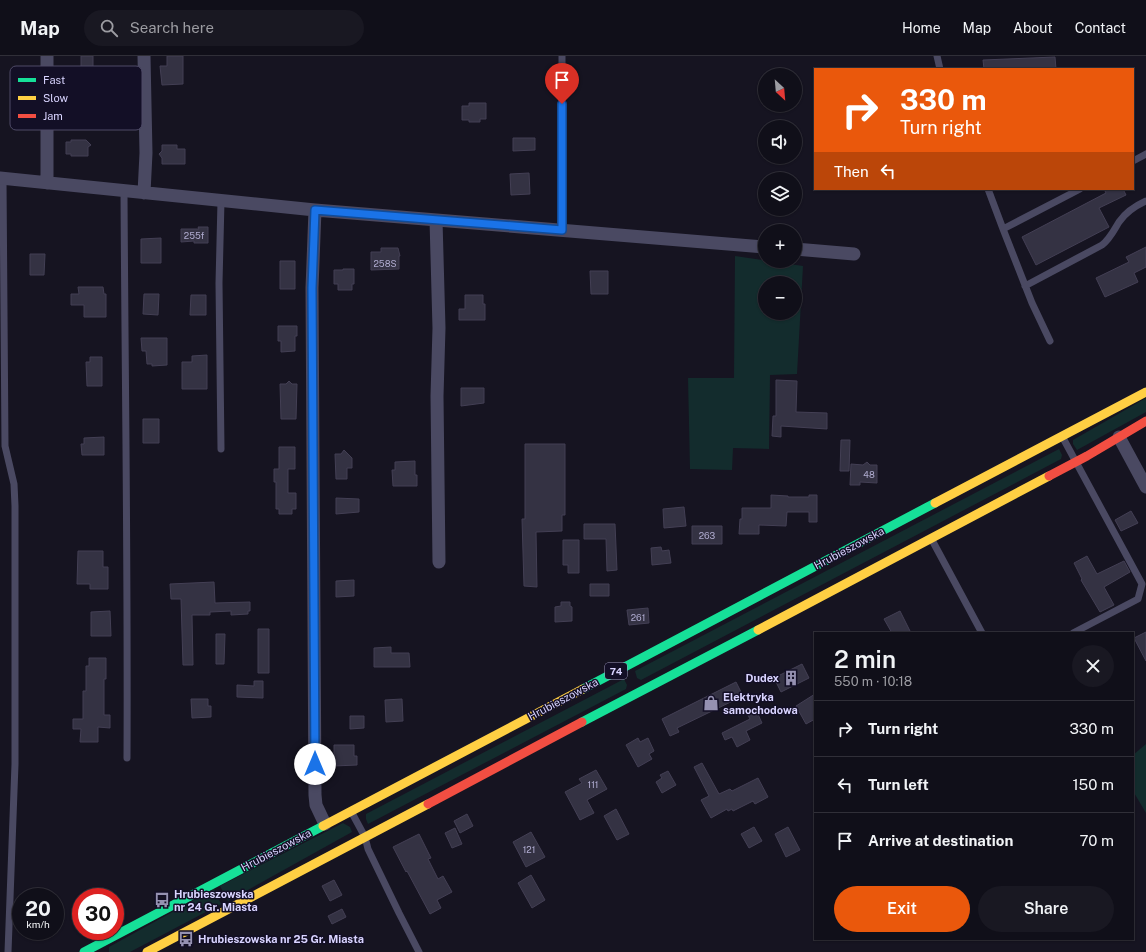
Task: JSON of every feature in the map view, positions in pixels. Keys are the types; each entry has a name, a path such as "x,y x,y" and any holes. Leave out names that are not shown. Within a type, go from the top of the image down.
{"main road":[{"name":"Hrubieszowska","path":"86,952 325,824 626,670 1146,392"},
{"path":"147,952 365,837 636,690 1076,462 1146,421"}],"street":[{"path":"144,56 146,153 144,193"},
{"path":"47,130 47,183"},
{"path":"1,178 315,210 758,246"},
{"path":"315,210 312,288 315,795 316,805 325,824"},
{"path":"436,220 439,328 437,396 439,562"},
{"path":"802,250 854,254"},
{"path":"1119,437 1146,487"}],"lane":[{"path":"562,56 562,230"},
{"path":"937,56 940,68"},
{"path":"1134,160 1146,154"},
{"path":"1,178 5,446 14,484 15,506 15,764 8,952"},
{"path":"988,190 1025,286 1050,341"},
{"path":"1004,230 1078,190"},
{"path":"124,191 128,758"},
{"path":"221,201 219,283 221,449"},
{"path":"1025,286 1102,245 1108,240 1128,211 1146,201"},
{"path":"1062,436 1142,584 1138,599 1075,632"},
{"path":"931,538 981,632"},
{"path":"351,811 365,837 368,849 419,952"}],"green space":[{"path":"735,256 758,259 758,268 802,268 803,266 802,284 802,276 758,276 758,320 800,320 797,374 770,375 769,449 733,448 732,470 690,469 688,378 734,378"},
{"path":"1146,398 1146,412 1077,450 1073,444 1073,440"},
{"path":"1059,449 1062,455 1061,459 641,680 637,678 635,671"},
{"path":"624,679 627,685 626,689 368,824 366,814"},
{"path":"1146,744 1146,813 1134,793 1134,754"},
{"path":"343,823 350,827 352,832 228,901 220,886"},
{"path":"214,889 221,904 130,952 109,952 109,947"}],"building":[{"path":"81,56 93,56 93,66 81,66"},
{"path":"167,56 183,56 183,84 162,85 160,66 167,66"},
{"path":"1055,57 1056,68 984,68 983,60"},
{"path":"469,103 486,103 486,119 480,119 480,122 469,122 469,120 462,120 462,106 469,106"},
{"path":"513,138 535,138 535,150 513,151"},
{"path":"71,140 86,140 91,145 88,147 88,156 71,156 71,154 66,154 66,142 71,142"},
{"path":"162,145 177,145 177,149 185,149 185,164 162,164 162,158 159,154 162,151"},
{"path":"529,173 530,194 511,195 510,174"},
{"path":"1124,190 1126,195 1099,208 1109,227 1036,265 1022,237 1106,193 1105,191"},
{"path":"198,227 208,227 208,243 194,243 194,241 181,242 181,229 199,229"},
{"path":"161,238 161,263 141,263 141,239"},
{"path":"1146,247 1146,267 1134,273 1138,282 1105,297 1096,278 1129,262 1126,257"},
{"path":"381,248 398,248 400,256 399,269 371,270 371,252 381,252"},
{"path":"30,254 45,254 44,275 30,275"},
{"path":"280,261 295,261 295,289 280,289"},
{"path":"354,269 354,284 352,284 352,290 338,290 338,284 334,284 334,270"},
{"path":"590,271 608,271 608,294 591,294"},
{"path":"78,287 103,287 104,294 106,294 106,317 84,317 84,305 71,305 71,294 79,294"},
{"path":"144,294 159,294 158,315 143,314"},
{"path":"191,295 206,295 206,315 190,315"},
{"path":"465,295 483,295 483,304 485,304 485,320 459,320 459,309 465,309"},
{"path":"278,326 297,326 295,351 281,352 281,341 278,341"},
{"path":"141,338 167,338 167,365 152,366 152,364 147,364 146,351 142,351"},
{"path":"207,355 207,389 182,389 182,362 192,362 192,356"},
{"path":"90,357 102,357 102,386 87,386 86,362 90,362"},
{"path":"776,380 797,381 796,412 827,413 827,429 781,426 781,437 772,436 773,416 776,416"},
{"path":"289,381 292,384 297,384 296,419 281,419 280,384 286,384"},
{"path":"461,388 484,388 484,403 461,406"},
{"path":"143,419 159,419 159,443 143,443"},
{"path":"104,437 104,455 82,455 81,444 84,444 84,438"},
{"path":"841,440 850,440 849,471 840,471"},
{"path":"525,444 565,444 565,515 562,515 562,531 536,532 537,587 524,586 522,519 525,519"},
{"path":"279,447 295,447 295,469 288,469 288,493 296,493 296,509 292,509 292,514 279,514 279,509 276,509 276,482 274,482 274,469 279,469"},
{"path":"344,450 352,458 352,468 347,468 347,479 336,479 335,454 341,454"},
{"path":"415,461 417,486 393,486 392,470 395,470 395,462"},
{"path":"867,462 870,465 877,465 877,483 860,482 860,485 850,485 851,464 863,465"},
{"path":"771,495 809,497 809,495 817,495 817,522 809,522 809,512 787,512 786,526 759,525 759,534 739,534 740,519 742,519 742,508 771,508"},
{"path":"336,498 359,499 359,512 336,514"},
{"path":"684,507 686,526 664,528 663,509"},
{"path":"1131,511 1138,523 1121,531 1115,520"},
{"path":"584,524 615,524 617,570 607,571 606,539 584,539"},
{"path":"692,526 722,526 722,544 692,544"},
{"path":"563,540 579,540 579,573 568,573 568,565 563,565"},
{"path":"661,547 662,551 669,550 671,563 652,565 651,548"},
{"path":"78,551 103,551 103,567 108,567 108,589 90,589 90,584 77,584"},
{"path":"1087,556 1097,574 1124,561 1130,572 1104,587 1114,605 1100,612 1081,580 1082,579 1074,563"},
{"path":"354,580 354,596 336,597 336,581"},
{"path":"214,582 215,603 250,602 250,611 248,611 248,614 231,615 231,611 210,612 210,615 192,615 193,665 183,665 181,599 171,599 170,584"},
{"path":"590,584 609,584 609,596 590,596"},
{"path":"561,602 570,602 570,606 572,607 572,621 555,622 555,607 561,606"},
{"path":"648,608 649,623 629,625 627,610"},
{"path":"110,611 111,636 91,636 91,612"},
{"path":"900,611 910,632 891,632 884,619"},
{"path":"258,629 269,629 269,673 258,673"},
{"path":"1146,632 1146,661 1134,638"},
{"path":"216,634 225,634 224,664 216,664"},
{"path":"391,647 391,653 409,653 410,667 374,667 374,648"},
{"path":"89,658 106,658 106,679 104,679 104,715 110,715 110,728 98,727 98,742 80,742 81,729 73,729 73,719 83,719 83,691 86,691 86,666 89,666"},
{"name":"Dudex","path":"802,664 809,678 781,692 774,678"},
{"path":"254,681 263,681 263,698 237,697 237,685 254,686"},
{"path":"736,682 743,696 677,728 679,732 670,736 662,719"},
{"path":"814,695 814,720 806,724 796,706"},
{"path":"191,699 208,699 208,706 211,706 211,717 192,718"},
{"path":"402,699 403,721 386,722 385,700"},
{"path":"755,708 762,723 746,731 750,740 737,747 732,737 725,740 722,733 750,719 746,711"},
{"path":"350,716 364,716 364,728 350,729"},
{"path":"638,738 640,742 648,738 654,751 649,754 652,759 638,767 626,745"},
{"path":"334,745 354,745 354,756 357,756 357,765 334,766"},
{"path":"702,763 719,794 730,789 732,791 758,778 768,797 755,804 753,801 733,811 732,809 728,811 727,809 711,818 701,800 709,796 694,767"},
{"path":"596,770 607,789 587,800 594,813 580,820 565,792 582,783 579,779"},
{"path":"668,771 676,785 662,793 656,782 662,778 660,775"},
{"path":"616,809 629,834 617,840 604,816"},
{"path":"467,814 473,826 460,833 454,821"},
{"path":"754,827 762,841 749,848 741,834"},
{"path":"788,827 800,850 786,857 775,834"},
{"path":"455,828 462,844 452,848 445,833"},
{"path":"531,832 545,857 526,867 513,842"},
{"path":"419,834 431,858 428,859 438,879 443,876 452,892 437,900 441,908 430,914 393,847"},
{"path":"531,875 545,900 532,908 518,883"},
{"path":"334,880 342,895 330,901 322,886"},
{"path":"342,909 346,917 332,924 328,916"}],"traffic: fast":[{"path":"583,689 935,503"},
{"path":"582,722 758,630"},
{"path":"84,952 323,826"}],"traffic: slow":[{"path":"935,503 1146,392"},
{"path":"758,630 1049,476"},
{"path":"323,826 583,689"},
{"path":"147,952 428,804"}],"traffic: jam":[{"path":"1049,476 1087,456 1146,421"},
{"path":"428,804 582,722"}],"place":[{"name":"Dudex","path":"791,678"},
{"name":"Elektryka samochodowa","path":"711,703"},
{"name":"Hrubieszowska nr 24 Gr. Miasta","path":"162,900"},
{"name":"Hrubieszowska nr 25 Gr. Miasta","path":"186,939"}],"route":[{"path":"315,764 312,288 315,210 562,230 562,104"}]}
